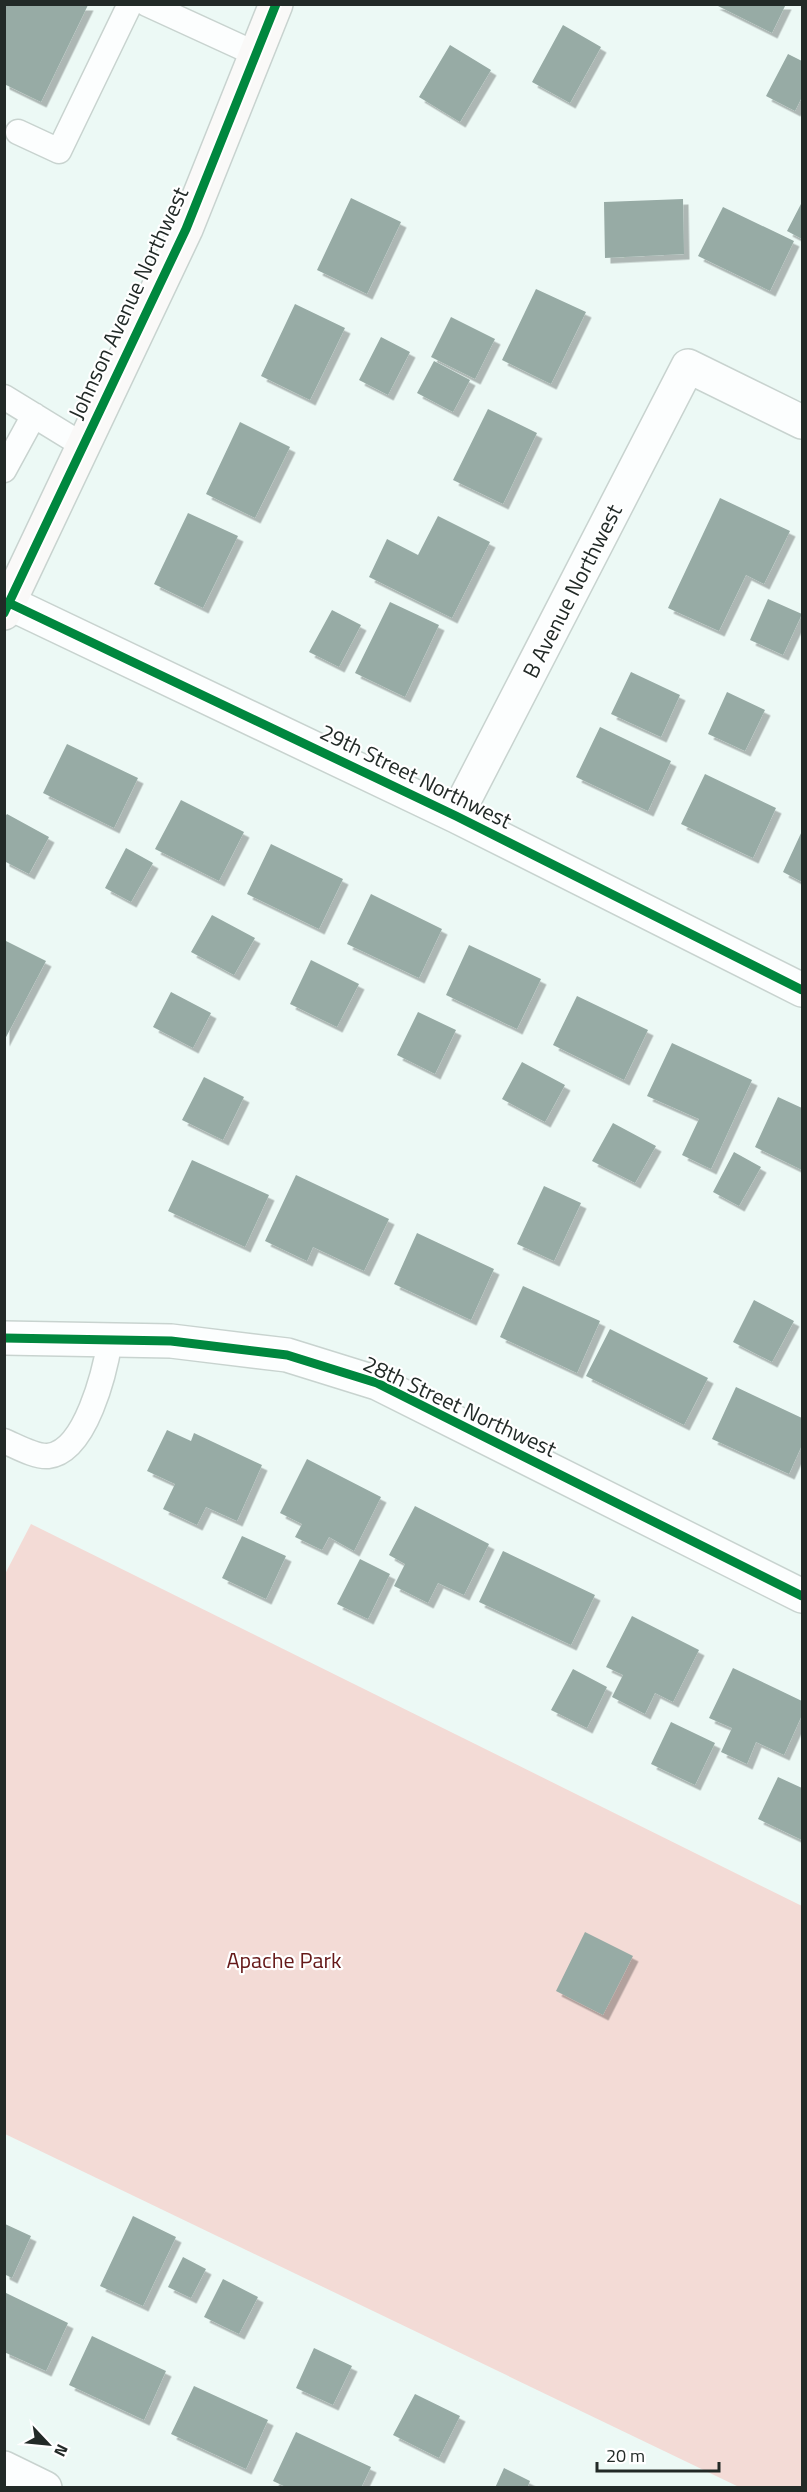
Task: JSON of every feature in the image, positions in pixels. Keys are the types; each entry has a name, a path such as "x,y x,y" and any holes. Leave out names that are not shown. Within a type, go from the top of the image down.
{"street":[{"name":"Johnson Avenue Northwest","path":"8,598 84,446 186,229 276,4"},
{"name":"B Avenue Northwest","path":"456,816 688,366 802,422"},
{"name":"29th Street Northwest","path":"8,598 456,816 802,990"},
{"name":"28th Street Northwest","path":"4,1338 171,1341 287,1355 377,1383 802,1596"},
{"path":"4,2468 45,2487"}],"lane":[{"path":"18,132 59,151 130,4"},
{"path":"147,4 256,54"},
{"path":"4,397 84,446"},
{"path":"4,470 34,415"},
{"path":"4,1441 45,1456 59,1454 69,1446 98,1395 110,1340"}],"green space":[{"name":"Apache Park","path":"31,1524 802,1906 802,2487 739,2487 5,2134 4,1576"}],"building":[{"path":"714,4 786,4 772,33"},
{"path":"4,5 88,5 41,102 4,84"},
{"path":"563,25 601,47 570,103 532,82"},
{"path":"450,45 491,70 460,122 419,97"},
{"path":"788,54 802,61 802,97 795,111 766,96"},
{"path":"351,198 401,222 367,294 317,270"},
{"path":"683,199 684,254 605,258 604,202"},
{"path":"802,202 802,239 787,231"},
{"path":"723,207 794,241 770,291 698,256"},
{"path":"536,289 586,312 551,384 502,360"},
{"path":"295,304 345,328 310,400 261,376"},
{"path":"451,317 495,339 475,379 431,357"},
{"path":"381,337 410,352 388,395 359,380"},
{"path":"434,361 470,380 453,412 417,393"},
{"path":"488,409 537,433 503,504 453,480"},
{"path":"240,422 290,447 255,518 206,494"},
{"path":"720,498 790,531 764,584 746,575 719,631 668,608"},
{"path":"188,513 238,536 203,608 154,584"},
{"path":"438,516 490,542 452,618 369,577 387,539 418,555"},
{"path":"768,599 802,614 783,655 750,640"},
{"path":"390,602 439,625 405,697 355,673"},
{"path":"332,610 361,625 339,667 309,652"},
{"path":"631,672 680,695 661,737 611,714"},
{"path":"727,692 765,710 745,751 708,734"},
{"path":"600,727 671,761 648,811 576,777"},
{"path":"67,744 138,778 114,828 43,793"},
{"path":"705,774 776,808 753,858 681,824"},
{"path":"181,800 244,832 219,881 155,849"},
{"path":"7,814 49,837 29,874 4,861 4,818"},
{"path":"802,831 802,882 783,872"},
{"path":"271,844 343,879 319,929 247,894"},
{"path":"126,848 153,863 131,902 105,888"},
{"path":"371,894 442,929 419,978 347,944"},
{"path":"212,915 255,938 234,975 191,952"},
{"path":"4,940 46,961 4,1041"},
{"path":"469,945 541,979 517,1029 446,995"},
{"path":"311,960 359,984 337,1027 290,1004"},
{"path":"171,992 211,1013 193,1048 153,1027"},
{"path":"577,996 648,1030 624,1080 553,1045"},
{"path":"418,1012 456,1030 435,1074 397,1055"},
{"path":"672,1043 752,1080 711,1169 682,1155 699,1119 647,1096"},
{"path":"522,1062 565,1085 545,1122 502,1099"},
{"path":"204,1077 244,1097 223,1140 182,1120"},
{"path":"778,1097 802,1108 802,1170 755,1147"},
{"path":"613,1123 656,1146 635,1183 592,1161"},
{"path":"734,1152 761,1167 739,1206 713,1192"},
{"path":"192,1160 269,1195 245,1247 168,1211"},
{"path":"296,1175 389,1219 364,1271 313,1247 307,1261 265,1241"},
{"path":"544,1186 581,1203 554,1261 517,1244"},
{"path":"417,1233 494,1269 471,1320 394,1284"},
{"path":"523,1286 600,1321 577,1373 500,1337"},
{"path":"754,1300 794,1321 772,1362 733,1342"},
{"path":"610,1329 708,1378 684,1425 586,1376"},
{"path":"736,1387 802,1418 802,1445 789,1474 712,1439"},
{"path":"167,1430 191,1441 194,1433 262,1465 237,1521 206,1507 197,1525 163,1509 175,1484 147,1471"},
{"path":"307,1459 381,1497 354,1551 329,1537 322,1550 295,1537 302,1524 280,1513"},
{"path":"415,1506 489,1544 464,1595 438,1583 428,1603 394,1586 405,1564 389,1555"},
{"path":"242,1536 286,1556 266,1599 222,1578"},
{"path":"503,1551 595,1595 571,1645 479,1602"},
{"path":"360,1559 390,1574 368,1619 337,1604"},
{"path":"632,1616 699,1650 673,1702 655,1693 645,1714 612,1697 623,1675 606,1667"},
{"path":"733,1668 802,1701 802,1715 784,1755 756,1742 747,1764 721,1752 732,1728 709,1718"},
{"path":"573,1669 607,1687 587,1728 551,1710"},
{"path":"671,1722 715,1743 695,1785 651,1764"},
{"path":"778,1777 802,1788 802,1840 758,1819"},
{"path":"585,1932 633,1956 603,2015 556,1991"},
{"path":"133,2216 176,2237 143,2306 100,2286"},
{"path":"5,2224 31,2236 12,2278 4,2274"},
{"path":"183,2257 206,2269 191,2298 168,2287"},
{"path":"223,2279 258,2297 239,2334 204,2317"},
{"path":"4,2292 68,2323 46,2371 4,2352"},
{"path":"92,2336 166,2371 144,2420 69,2385"},
{"path":"314,2348 352,2366 333,2405 296,2388"},
{"path":"194,2386 268,2420 246,2469 171,2434"},
{"path":"415,2394 460,2416 439,2458 393,2435"},
{"path":"296,2432 371,2467 361,2488 288,2488 273,2481"},
{"path":"504,2468 530,2481 527,2488 495,2488"}],"cycle path":[{"path":"4,613 186,229 276,4"},
{"path":"9,603 456,816 802,990"},
{"path":"4,1338 171,1341 287,1355 377,1383 802,1596"}]}
